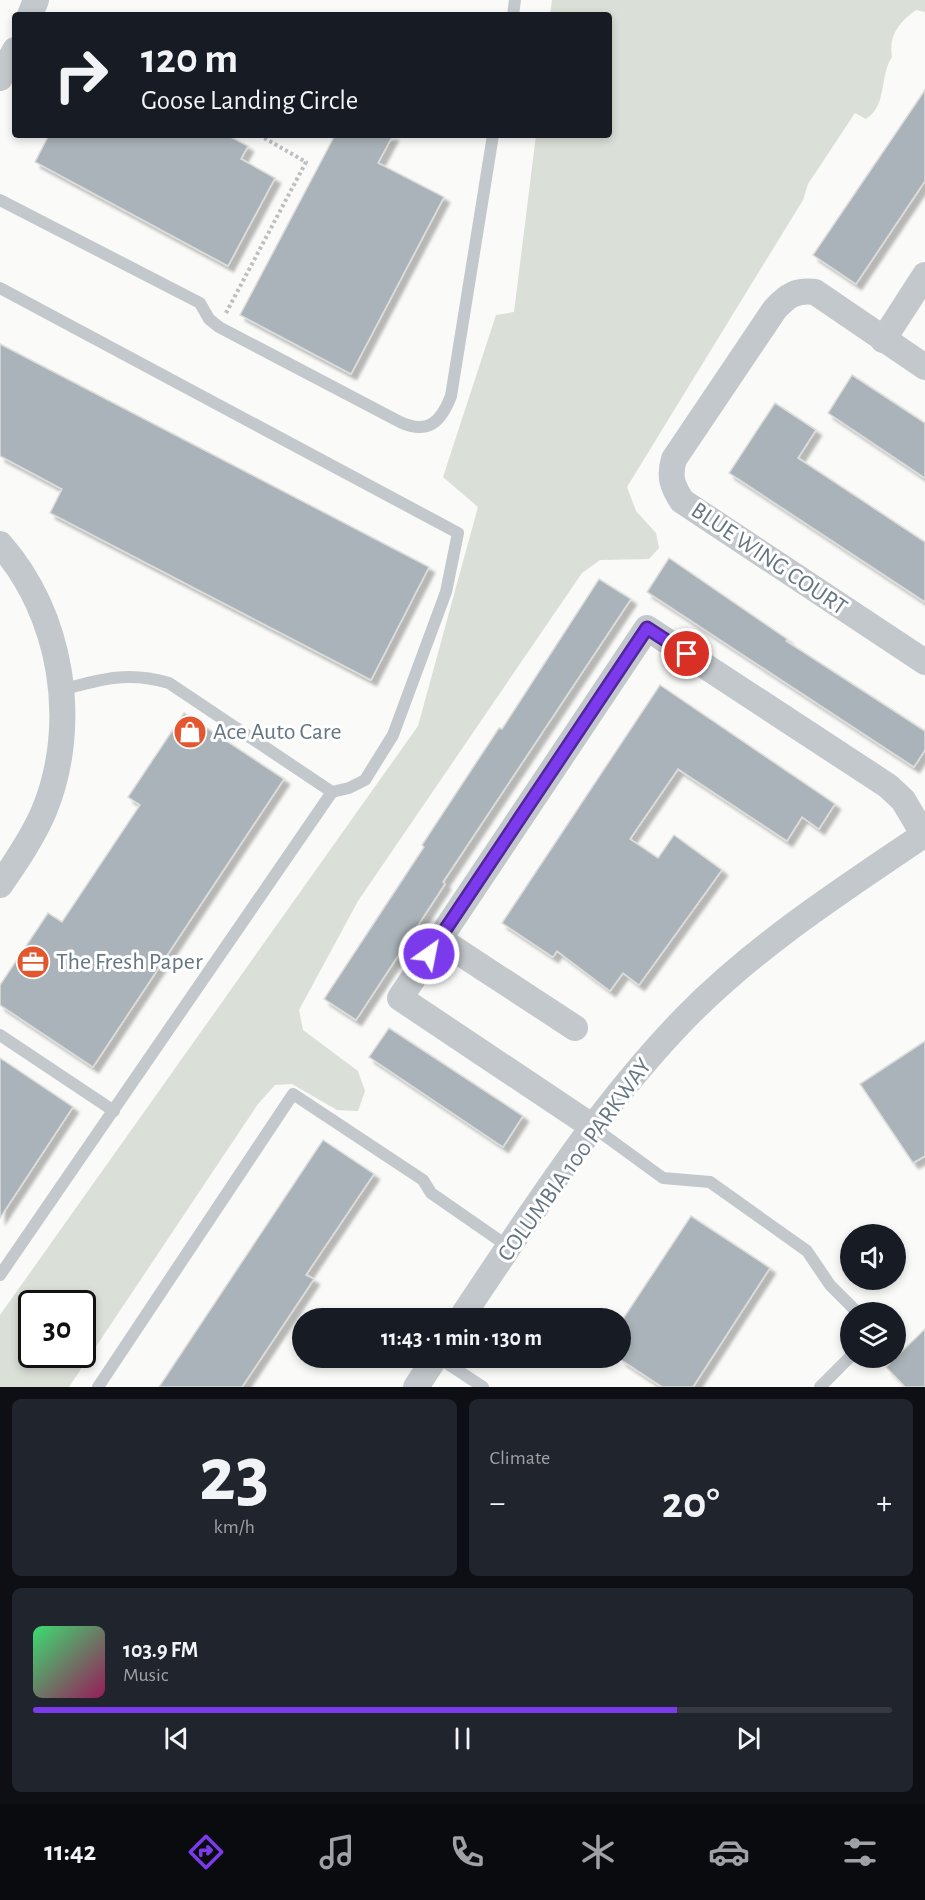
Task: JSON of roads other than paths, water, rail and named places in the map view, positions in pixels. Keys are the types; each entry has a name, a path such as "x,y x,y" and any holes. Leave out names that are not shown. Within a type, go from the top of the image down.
{"street":[{"path":"0,78 12,56"},
{"path":"883,340 925,275"},
{"name":"BLUE WING COURT","path":"925,367 815,291 801,291 787,296 775,309 674,459 670,472 673,488 682,501 925,662"},
{"path":"0,885 44,811 60,748 62,690 54,645 40,609 22,573 1,547"},
{"path":"593,1127 400,998 647,628 888,786 903,800 925,835"},
{"name":"COLUMBIA 100 PARKWAY","path":"469,1308 593,1127 655,1051 746,962 856,881 925,835"},
{"path":"439,939 575,1028"},
{"path":"416,1387 430,1368"}],"lane":[{"path":"0,200 200,303 209,319 219,327 413,428 425,427 444,413 451,396 494,138"},
{"path":"0,288 458,533 446,592 393,735 365,780 349,788 333,792 0,1275"},
{"path":"62,690 111,677 145,676 169,683 333,792"},
{"path":"0,1035 114,1111"},
{"path":"98,1387 293,1094 423,1180 431,1193 509,1247"},
{"path":"593,1127 663,1178 710,1182 807,1251 830,1285 847,1302"},
{"path":"820,1387 840,1367"},
{"path":"453,1368 483,1387"}],"place":[{"name":"Ace Auto Care","path":"190,732"},
{"name":"The Fresh Paper","path":"33,962"}]}
